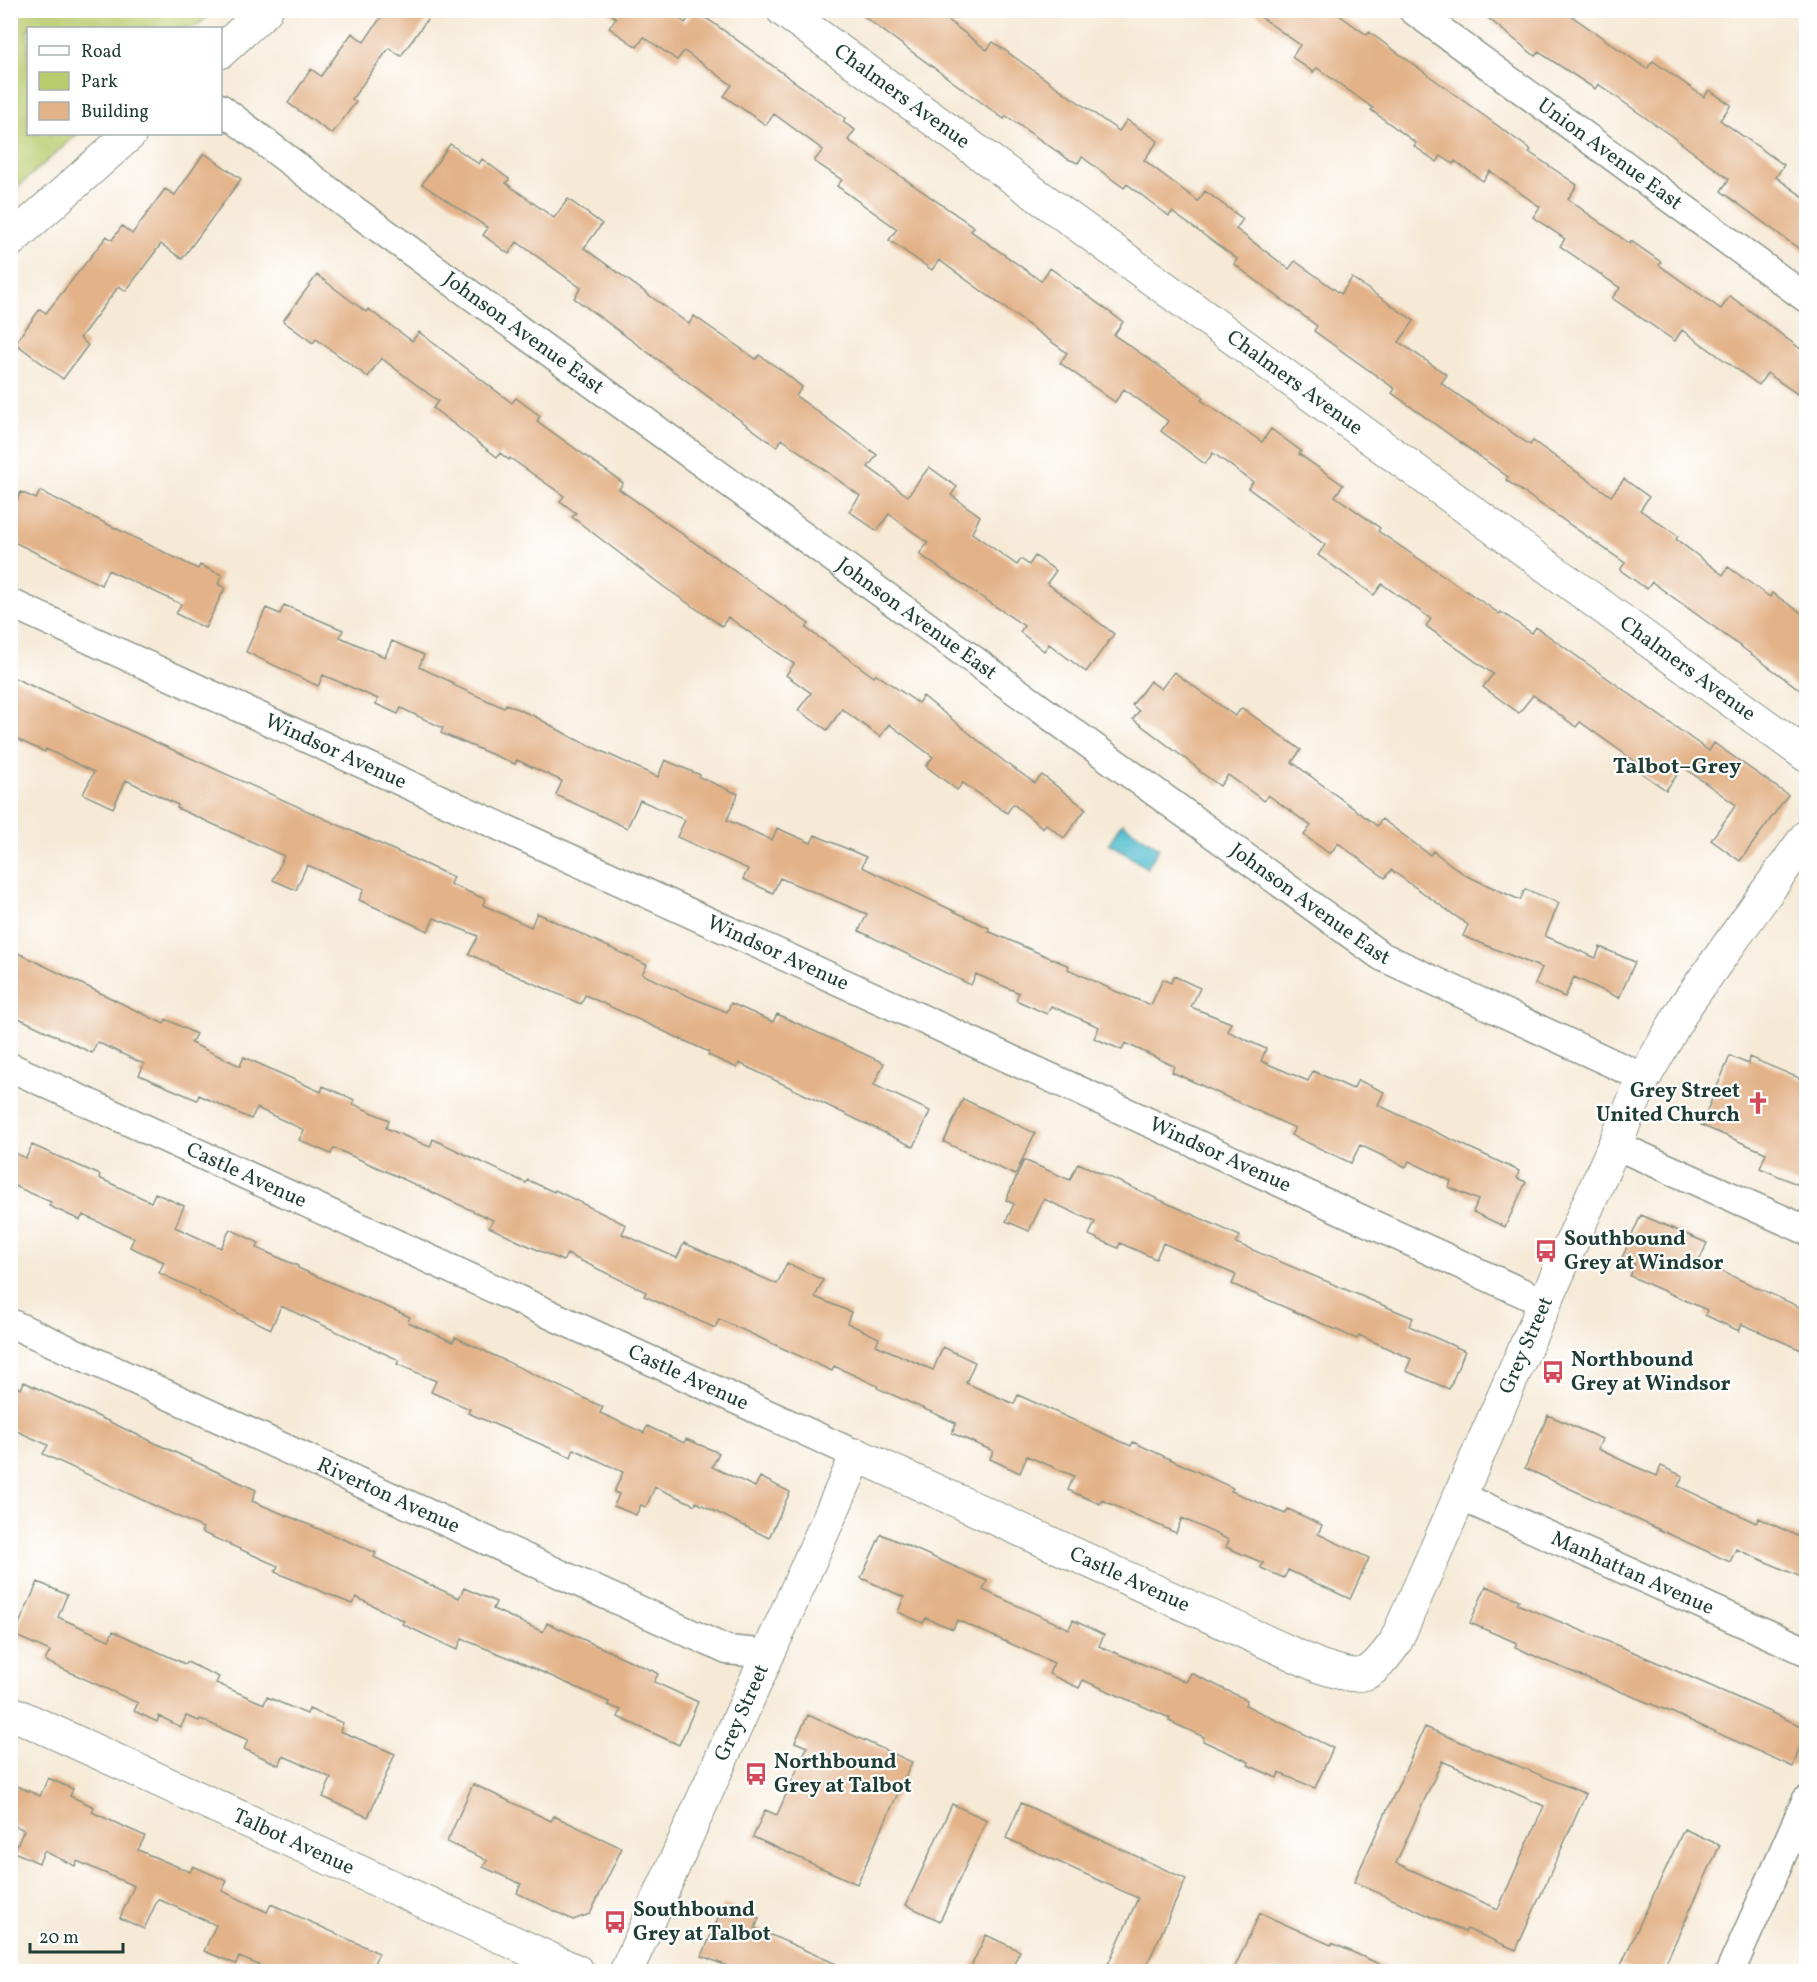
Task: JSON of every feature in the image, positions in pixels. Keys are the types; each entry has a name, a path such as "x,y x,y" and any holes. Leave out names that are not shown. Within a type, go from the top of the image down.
{"street":[{"path":"222,50 266,10"},
{"name":"Chalmers Avenue","path":"783,10 1806,755"},
{"name":"Union Avenue East","path":"1413,10 1806,298"},
{"name":"Johnson Avenue East","path":"222,110 354,210 1381,956 1644,1078"},
{"path":"10,241 129,135"},
{"name":"Windsor Avenue","path":"10,603 1545,1303"},
{"name":"Grey Street","path":"1368,1674 1375,1669 1395,1644 1644,1078 1685,1006 1806,837"},
{"name":"Castle Avenue","path":"10,1067 1319,1666 1348,1675 1368,1674"},
{"path":"1614,1144 1806,1230"},
{"name":"Riverton Avenue","path":"10,1323 727,1650 770,1654"},
{"name":"Grey Street","path":"626,1971 770,1654 857,1455"},
{"name":"Manhattan Avenue","path":"1460,1496 1806,1650"},
{"name":"Talbot Avenue","path":"10,1712 578,1971"},
{"path":"1730,1971 1806,1801"}],"green space":[{"path":"11,10 214,10 195,27 27,27 27,135 76,135 11,193"}],"water":[{"path":"1122,823 1159,848 1147,868 1109,843"}],"building":[{"path":"386,10 434,10 401,56 389,48 352,99 356,102 332,134 288,103 311,69 321,76 352,33 364,42"},
{"path":"606,10 669,10 685,23 694,11 709,20 845,118 843,122 855,130 848,140 974,227 971,231 1041,281 1050,268 1123,322 1114,335 1204,397 1201,400 1262,442 1271,429 1301,451 1299,454 1343,485 1335,496 1380,528 1378,531 1500,614 1501,612 1532,633 1536,627 1709,751 1714,743 1788,795 1740,861 1711,840 1736,805 1683,767 1666,790 1637,770 1640,765 1580,722 1576,727 1533,695 1519,713 1483,687 1493,674 1426,626 1431,619 1382,584 1374,595 1318,555 1325,545 1248,488 1253,482 1213,453 1205,464 1161,431 1168,421 1124,389 1115,402 1060,363 1067,353 939,260 932,270 889,240 897,229 837,186 842,180 814,161 823,150 774,114 766,125 724,96 732,85 684,51 677,60 644,37 637,47 609,28 616,18"},
{"path":"855,10 957,10 949,21 987,50 993,42 1119,131 1127,120 1158,141 1144,160 1198,201 1205,191 1243,219 1236,229 1289,269 1295,261 1341,294 1352,278 1414,321 1399,342 1447,375 1441,383 1530,445 1533,441 1611,496 1624,479 1649,497 1640,510 1678,536 1676,539 1723,575 1728,567 1770,597 1772,593 1806,616 1806,694 1652,582 1647,589 1620,570 1625,563 1506,480 1508,477 1392,393 1395,389 1314,331 1317,326 1234,264 1237,259 1172,212 1169,216 1127,184 1124,188 1082,157 1078,163 1068,159 1006,116 1004,119"},
{"path":"1251,10 1332,10 1367,35 1369,32 1531,150 1529,152 1577,185 1568,199 1630,244 1631,241 1661,262 1659,265 1721,309 1730,296 1806,353 1806,400 1767,373 1759,385 1682,330 1675,341 1612,298 1620,288 1560,246 1565,239 1533,217 1540,207 1490,171 1483,181 1455,161 1453,164 1441,156 1437,162 1414,146 1416,143 1371,110 1373,108 1317,68 1313,72 1292,57 1300,45"},
{"path":"1478,10 1563,10 1647,69 1653,61 1704,97 1709,90 1731,105 1720,120 1784,165 1776,177 1806,199 1806,254 1721,191 1729,179 1677,140 1598,84 1595,89 1539,52 1535,56"},
{"path":"450,144 479,164 482,159 509,179 506,183 554,218 568,199 602,224 584,248 689,324 694,316 756,359 759,355 781,370 802,387 796,396 877,455 868,467 908,496 929,467 957,487 951,495 980,516 972,533 1017,565 1021,559 1029,565 1035,556 1056,571 1047,583 1114,634 1086,672 1049,644 1044,651 1020,632 1024,626 919,554 928,543 889,514 877,531 849,511 860,496 782,439 777,447 574,298 581,288 517,242 509,254 483,235 488,228 422,184"},
{"path":"204,153 241,179 182,259 161,244 126,291 119,286 80,338 88,345 63,379 15,343 40,309 46,313 107,236 112,240 122,226 132,234 165,189 175,195"},
{"path":"317,275 366,312 368,309 412,341 419,332 512,403 516,398 540,416 537,421 623,483 619,489 809,624 806,628 874,677 876,674 918,703 923,696 1005,762 1035,783 1042,775 1086,809 1064,838 1046,824 1043,828 1013,804 1007,813 963,783 957,790 926,766 933,757 889,724 880,737 842,709 827,730 798,710 811,693 786,675 794,664 728,617 722,626 664,587 572,517 576,513 560,501 564,496 510,458 509,460 500,453 497,457 433,408 438,401 381,358 368,377 316,339 313,343 283,321"},
{"path":"40,491 198,569 200,565 222,575 218,584 225,588 205,628 176,614 181,604 108,570 101,585 10,540 10,515 21,492 36,499"},
{"path":"284,605 343,630 340,637 385,657 392,641 424,655 419,667 454,683 453,685 504,708 506,704 536,717 573,738 658,777 665,760 700,775 699,777 738,794 727,820 772,840 777,828 811,843 815,835 866,857 862,867 989,928 988,931 1069,966 1068,969 1115,991 1151,1005 1163,979 1171,983 1174,976 1200,988 1191,1007 1231,1023 1227,1031 1266,1049 1261,1061 1308,1081 1313,1071 1353,1089 1358,1080 1384,1092 1378,1105 1519,1171 1517,1178 1526,1182 1505,1227 1473,1212 1478,1200 1449,1187 1451,1181 1409,1161 1406,1167 1360,1145 1351,1163 1291,1135 1295,1128 1172,1072 1174,1066 1125,1043 1122,1050 1094,1038 1099,1027 1051,1006 1047,1014 1016,1000 1019,993 976,974 971,985 859,931 867,914 780,878 773,893 743,879 748,869 677,837 685,820 640,800 627,828 556,795 562,781 517,760 515,764 441,733 443,728 401,708 398,714 376,704 378,699 323,675 318,686 246,652 266,608 280,614"},
{"path":"1174,672 1235,716 1242,708 1301,750 1292,762 1377,826 1382,819 1430,855 1433,851 1465,875 1520,900 1525,889 1559,903 1545,936 1596,958 1600,947 1635,962 1619,998 1574,977 1565,997 1535,984 1542,968 1463,936 1468,925 1391,870 1385,878 1338,843 1330,854 1304,835 1311,826 1268,795 1264,801 1228,775 1220,786 1199,771 1133,719 1139,711 1132,705 1150,681 1161,689"},
{"path":"10,676 453,877 450,884 485,899 483,905 531,927 537,913 647,965 642,974 688,996 727,1012 731,1003 773,1022 777,1014 884,1063 874,1085 930,1111 914,1147 739,1063 737,1068 708,1055 709,1052 585,995 581,1004 469,954 478,936 434,918 428,931 359,900 364,889 307,865 296,890 273,880 284,856 177,808 178,805 126,780 113,808 83,794 94,772 46,749 45,752 10,736"},
{"path":"18,953 164,1024 166,1019 196,1034 191,1043 240,1066 244,1057 321,1092 323,1086 355,1100 353,1104 389,1120 386,1128 430,1147 433,1139 526,1183 528,1180 554,1192 555,1190 626,1225 622,1234 677,1258 684,1243 777,1284 787,1263 823,1280 815,1297 851,1312 847,1323 879,1338 876,1345 933,1370 943,1347 975,1362 966,1383 1014,1404 1018,1395 1131,1446 1133,1442 1233,1488 1231,1491 1285,1514 1288,1509 1322,1525 1318,1534 1369,1558 1350,1599 1288,1570 1284,1578 1261,1568 1263,1563 1226,1547 1229,1540 1182,1518 1176,1533 1102,1500 1100,1504 1068,1490 1074,1476 1027,1456 1020,1473 990,1459 993,1451 952,1433 956,1423 834,1366 832,1371 719,1319 715,1328 644,1296 646,1292 567,1254 563,1261 520,1242 489,1227 493,1220 392,1174 334,1148 331,1154 299,1140 304,1130 257,1108 251,1119 199,1095 197,1100 139,1075 144,1064 97,1042 92,1053 10,1014 10,970"},
{"name":"Grey Street United Church","path":"1730,1056 1748,1064 1749,1057 1806,1081 1806,1188 1760,1168 1766,1153 1701,1125"},
{"path":"963,1099 1035,1133 1015,1175 944,1142"},
{"path":"32,1145 100,1175 99,1178 151,1202 155,1193 184,1206 175,1227 221,1248 230,1229 259,1243 257,1248 410,1317 408,1322 453,1342 455,1337 603,1407 600,1413 644,1433 647,1426 684,1443 686,1439 719,1453 712,1467 755,1487 760,1477 790,1492 769,1538 696,1502 695,1505 655,1487 646,1507 641,1505 636,1515 614,1506 619,1494 614,1492 623,1472 574,1449 571,1457 468,1413 470,1409 431,1392 436,1381 397,1364 399,1360 281,1306 271,1329 159,1273 164,1262 130,1247 134,1238 83,1215 80,1220 49,1206 51,1202 10,1184 10,1151 26,1158"},
{"path":"1024,1160 1070,1180 1078,1163 1240,1236 1236,1243 1413,1318 1409,1326 1465,1351 1449,1389 1406,1371 1411,1359 1359,1335 1357,1339 1232,1284 1236,1275 1163,1243 1156,1259 1120,1243 1118,1248 1089,1235 1095,1222 1044,1199 1029,1231 1006,1221 1014,1204 1006,1200"},
{"path":"1641,1215 1707,1243 1699,1261 1806,1310 1806,1352 1742,1324 1739,1331 1705,1315 1707,1310 1630,1276 1635,1264 1622,1258"},
{"path":"24,1382 256,1490 252,1501 376,1553 374,1557 415,1578 459,1598 464,1588 496,1602 493,1609 543,1632 547,1623 653,1671 658,1674 654,1682 698,1702 679,1745 618,1717 621,1710 608,1705 609,1702 515,1660 462,1639 457,1650 402,1624 404,1621 356,1597 352,1604 275,1572 278,1566 201,1532 203,1528 43,1454 48,1445 10,1428 10,1385 21,1389"},
{"path":"1548,1415 1602,1439 1598,1449 1657,1476 1661,1466 1683,1476 1678,1486 1756,1523 1759,1518 1806,1540 1806,1579 1736,1549 1730,1562 1525,1468"},
{"path":"881,1534 987,1581 983,1590 1069,1629 1073,1620 1104,1635 1099,1646 1186,1682 1191,1673 1247,1700 1245,1705 1333,1748 1315,1788 1279,1773 1277,1778 1248,1765 1249,1762 1203,1741 1204,1737 1169,1721 1170,1718 1083,1680 1079,1688 1049,1674 1054,1663 957,1620 953,1629 926,1618 923,1623 898,1612 904,1597 861,1578"},
{"path":"38,1582 67,1595 58,1617 109,1640 113,1631 185,1664 187,1662 219,1677 216,1683 264,1704 267,1697 307,1714 309,1709 343,1723 340,1731 395,1754 368,1817 323,1797 331,1778 309,1767 283,1756 279,1765 244,1749 248,1740 200,1719 199,1721 186,1716 181,1727 159,1716 157,1722 134,1711 138,1703 45,1661 50,1651 14,1635"},
{"path":"1486,1586 1519,1600 1517,1604 1806,1728 1793,1767 1671,1712 1548,1662 1515,1647 1517,1643 1470,1623"},
{"path":"808,1715 912,1762 857,1884 753,1837 765,1810 777,1815 807,1747 795,1742"},
{"path":"1425,1727 1586,1794 1516,1950 1467,1929 1465,1932 1354,1882","holes":["1442,1761 1544,1806 1498,1909 1396,1863"]},
{"path":"48,1778 73,1789 70,1796 94,1807 92,1812 145,1836 138,1850 190,1872 193,1866 227,1881 222,1891 267,1912 271,1904 379,1953 370,1971 274,1971 239,1957 236,1964 204,1951 216,1925 158,1899 144,1929 120,1918 134,1886 77,1861 75,1866 44,1851 39,1863 14,1852 24,1830 10,1823 10,1783 40,1796"},
{"path":"473,1784 551,1821 554,1816 622,1848 590,1914 573,1920 517,1893 521,1884 483,1867 487,1860 447,1842"},
{"path":"1021,1803 1186,1879 1144,1971 1105,1971 1138,1898 1006,1838"},
{"path":"952,1804 987,1820 940,1921 906,1905"},
{"path":"1684,1829 1720,1845 1662,1971 1635,1971 1621,1965"},
{"path":"724,1904 759,1918 755,1928 852,1971 740,1971 702,1956"},
{"path":"1260,1913 1331,1945 1332,1943 1395,1971 1233,1971"},
{"path":"986,1935 1020,1951 1010,1971 969,1971"}],"place":[{"name":"Grey Street United Church","path":"1758,1103"},
{"name":"Southbound Grey at Windsor","path":"1546,1251"},
{"name":"Northbound Grey at Windsor","path":"1553,1372"},
{"name":"Northbound Grey at Talbot","path":"756,1774"},
{"name":"Southbound Grey at Talbot","path":"615,1922"}],"district":[{"name":"Talbot–Grey","path":"1677,767"}]}
